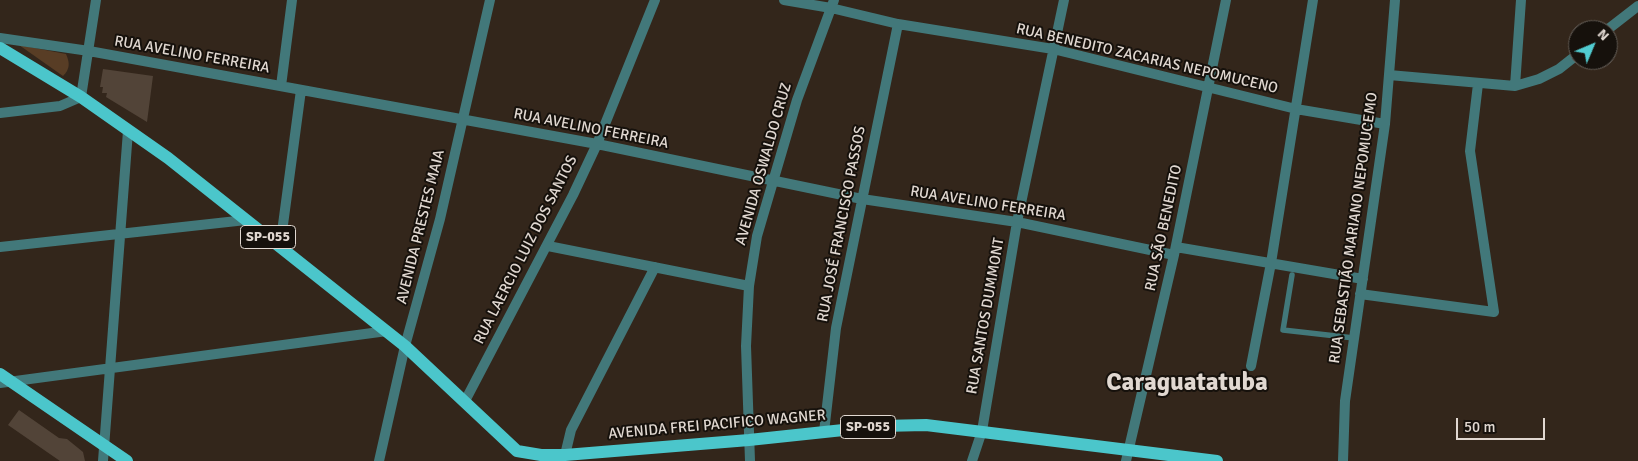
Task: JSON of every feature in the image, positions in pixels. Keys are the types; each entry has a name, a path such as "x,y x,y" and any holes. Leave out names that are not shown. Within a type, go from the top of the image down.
{"main road":[{"name":"SP-055","path":"0,48 81,97 168,158 387,331 465,401"},
{"path":"0,374 6,383 127,461"},
{"name":"AVENIDA FREI PACIFICO WAGNER","path":"465,401 508,444 518,451 541,455 565,455 749,440 881,426 926,425 982,431 1127,455 1217,461"}],"street":[{"path":"0,113 60,106 81,97 96,0"},
{"path":"281,86 292,0"},
{"name":"AVENIDA PRESTES MAIA","path":"379,461 405,346 440,219 490,0"},
{"name":"RUA LAERCIO LUIZ DOS SANTOS","path":"465,401 548,246 598,144 655,0"},
{"name":"RUA BENEDITO ZACARIAS NEPOMUCENO","path":"784,0 832,4 898,24 1053,49 1296,109 1385,124"},
{"name":"RUA SANTOS DUMMONT","path":"972,461 982,431 1017,222 1064,0"},
{"name":"RUA SÃO BENEDITO","path":"1127,455 1175,251 1226,0"},
{"path":"1251,366 1270,263 1313,0"},
{"name":"RUA SEBASTIÃO MARIANO NEPOMUCEMO","path":"1343,461 1345,401 1385,124 1395,0"},
{"path":"1515,86 1521,0"},
{"name":"AVENIDA OSWALDO CRUZ","path":"750,461 746,346 749,286 756,236 797,100 832,4"},
{"path":"1618,21 1638,6"},
{"name":"RUA JOSÉ FRANCISCO PASSOS","path":"824,432 836,328 898,24"},
{"name":"RUA AVELINO FERREIRA","path":"0,38 89,51 598,144 862,199 1017,222 1175,251 1270,263 1363,279"},
{"path":"1389,75 1515,86 1539,79 1560,69 1568,62"},
{"path":"1360,294 1494,312 1470,151 1478,84"},
{"path":"280,247 301,90"},
{"path":"103,461 128,131"},
{"path":"0,247 246,220"},
{"path":"548,246 749,286"},
{"path":"565,455 571,430 655,267"},
{"path":"6,383 387,331"}],"lane":[{"path":"1292,275 1283,330 1354,338"}],"shaded area":[{"path":"19,45 66,54 69,63 67,71 63,76"}],"building":[{"path":"103,69 153,76 147,122 106,97 107,93 102,93 103,87 100,87"},
{"path":"19,410 59,438 67,439 83,452 85,461 60,461 8,425"}],"district":[{"name":"Caraguatatuba","path":"1187,383"}]}
